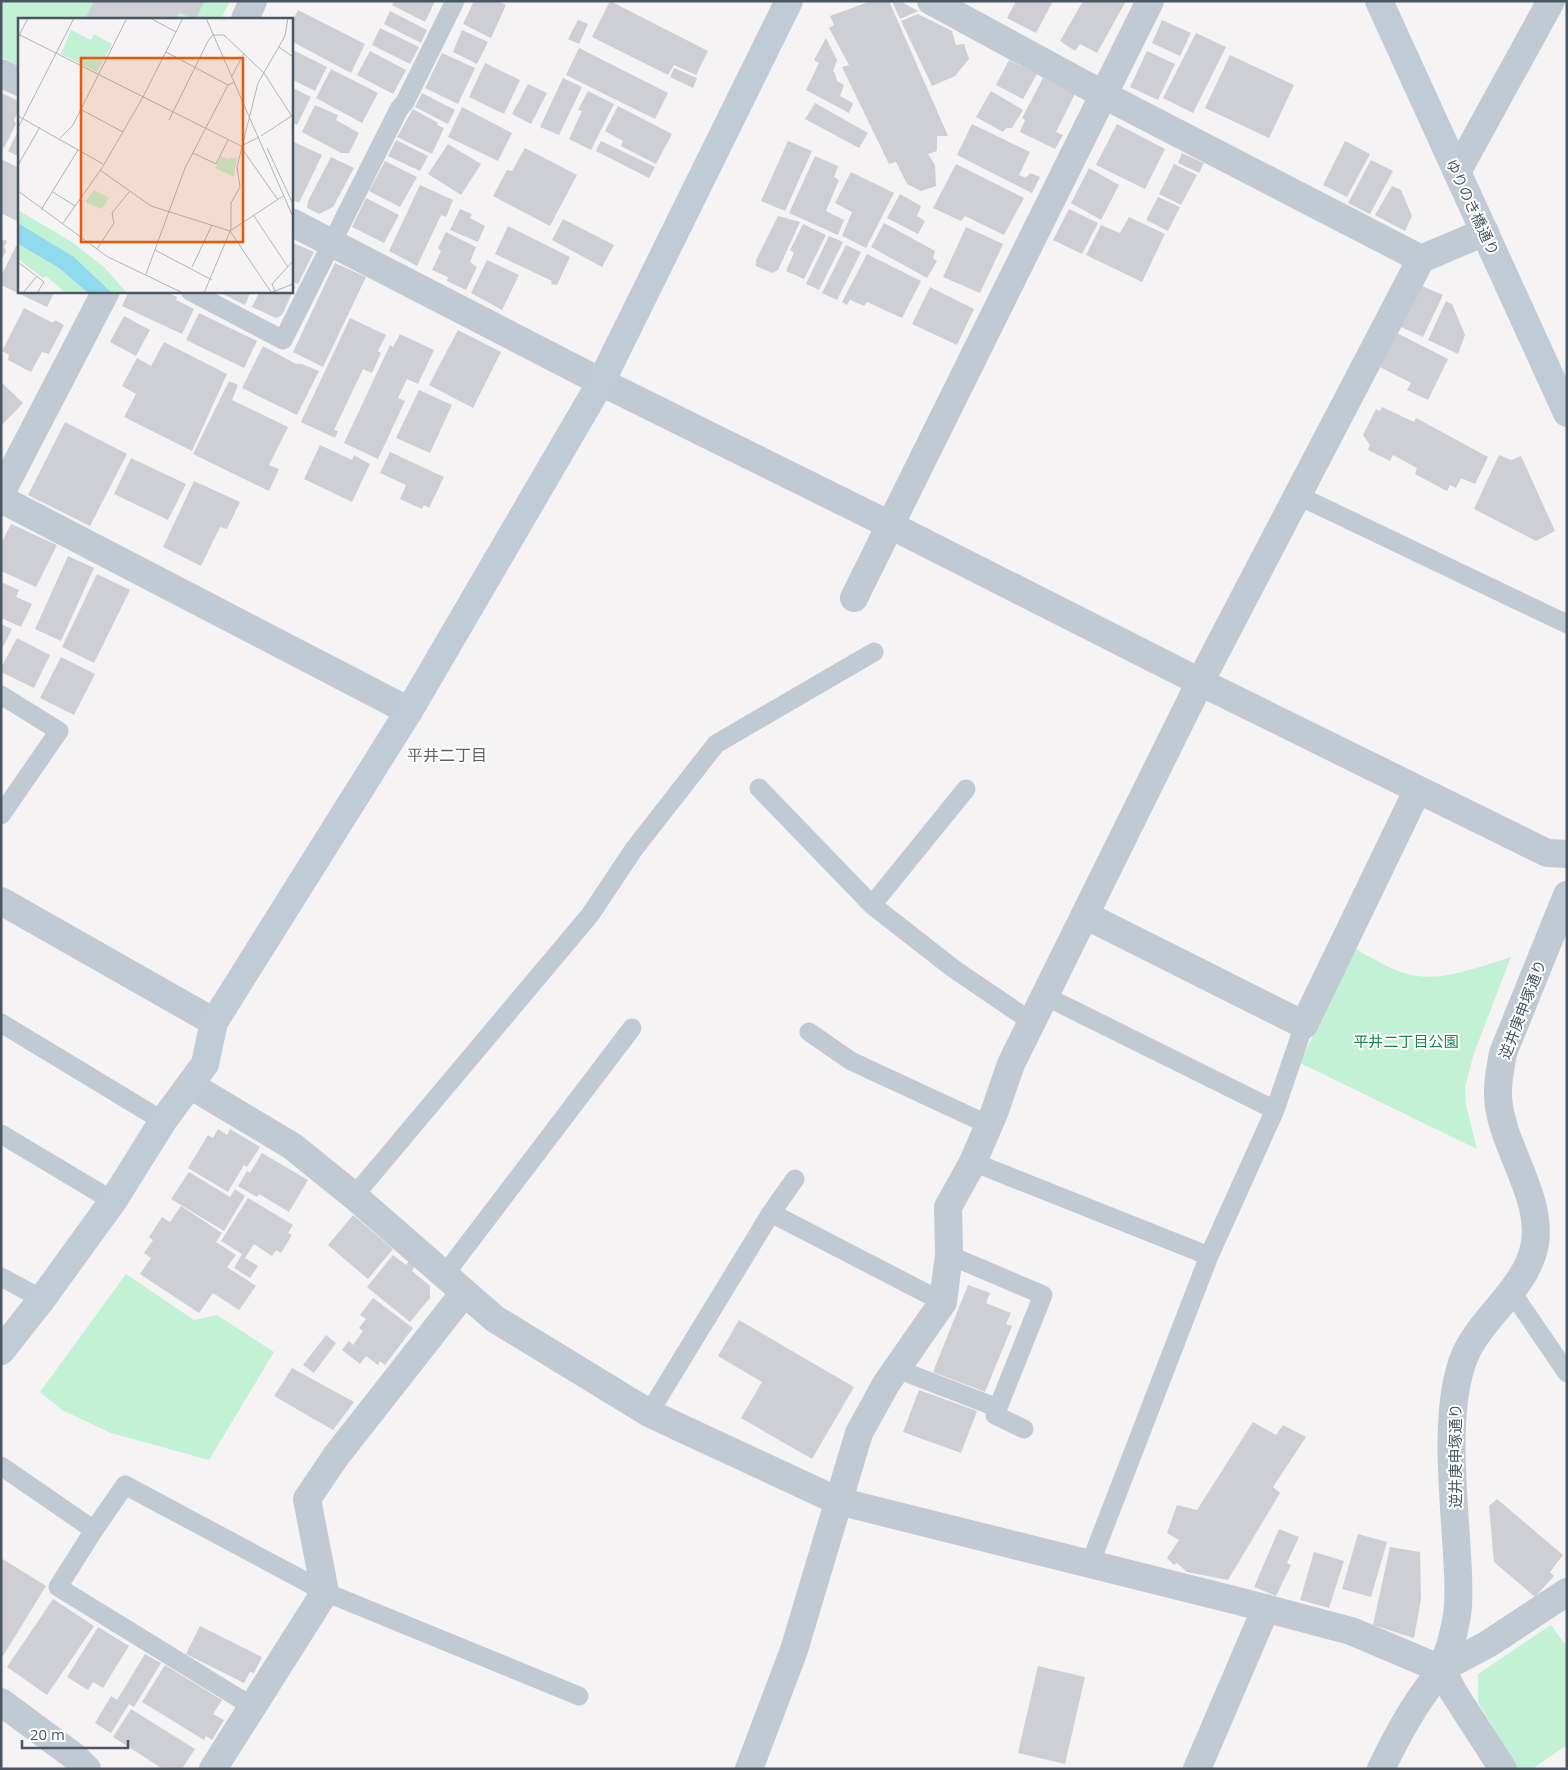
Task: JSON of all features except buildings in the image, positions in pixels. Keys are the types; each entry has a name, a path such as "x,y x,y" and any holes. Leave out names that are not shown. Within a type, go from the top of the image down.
{"main road":[{"path":"1,1351 42,1299 113,1201 163,1121 205,1064 214,1022 409,711 601,382 789,1"},
{"name":"ゆりのき橋通り","path":"1379,1 1567,413"}],"street":[{"path":"244,18 253,1"},
{"path":"931,1 1104,95 1421,259"},
{"path":"854,598 1150,1"},
{"path":"1457,172 1551,1"},
{"path":"1,73 18,82"},
{"path":"292,223 601,382 1418,791 1547,853 1567,854"},
{"path":"749,1769 794,1650 859,1433 886,1384 943,1302 949,1255 948,1207 973,1162 989,1125 1011,1064 1200,682 1421,259 1485,232"},
{"path":"1,494 105,292"},
{"path":"1,499 409,711"},
{"path":"1085,915 1304,1025 1418,791"},
{"name":"逆井庚申塚通り","path":"1381,1769 1413,1709 1440,1669 1450,1648 1457,1614 1459,1579 1452,1443 1454,1396 1462,1363 1473,1338 1511,1291 1528,1265 1535,1242 1534,1218 1528,1191 1498,1106 1498,1080 1503,1053 1567,895"},
{"path":"1,901 214,1022"},
{"path":"190,1085 292,1146 354,1196 494,1319 649,1413 838,1501 1351,1631 1440,1669 1503,1769"},
{"path":"213,1769 325,1592 308,1499 454,1283"},
{"path":"1440,1669 1488,1644 1567,1592"},
{"path":"1197,1769 1266,1608"},
{"path":"1,1702 75,1757 88,1769"}],"lane":[{"path":"192,292 283,340 455,1"},
{"path":"1297,495 1567,624"},
{"path":"354,1196 590,915 634,849 716,744 874,652"},
{"path":"1,695 59,731 1,815"},
{"path":"759,788 872,905 954,969 1032,1022"},
{"path":"872,905 966,789"},
{"path":"1045,996 1274,1110"},
{"path":"1,1023 163,1121"},
{"path":"1090,1564 1209,1256 1274,1110 1304,1025"},
{"path":"454,1283 632,1028"},
{"path":"809,1032 852,1061 989,1125"},
{"path":"1,1134 113,1201"},
{"path":"973,1162 1209,1256"},
{"path":"649,1413 771,1213 795,1179"},
{"path":"771,1213 943,1302"},
{"path":"949,1255 1043,1295 995,1415 1024,1429"},
{"path":"1,1278 42,1299"},
{"path":"1511,1291 1567,1373"},
{"path":"896,1369 998,1408"},
{"path":"1,1466 94,1530"},
{"path":"253,1707 58,1588 125,1485 325,1592 578,1696"}],"green space":[{"path":"1,1 230,1 222,18 18,18 18,66 1,57"},
{"name":"平井二丁目公園","path":"1354,948 1398,971 1426,977 1455,974 1511,957 1474,1053 1465,1087 1466,1105 1477,1149 1300,1063"},
{"path":"126,1274 194,1320 217,1315 274,1352 209,1460 111,1433 62,1410 40,1392"},
{"path":"1551,1625 1567,1647 1567,1745 1532,1769 1518,1769 1478,1702 1478,1674"}],"district":[{"name":"平井二丁目","path":"447,755"}]}
